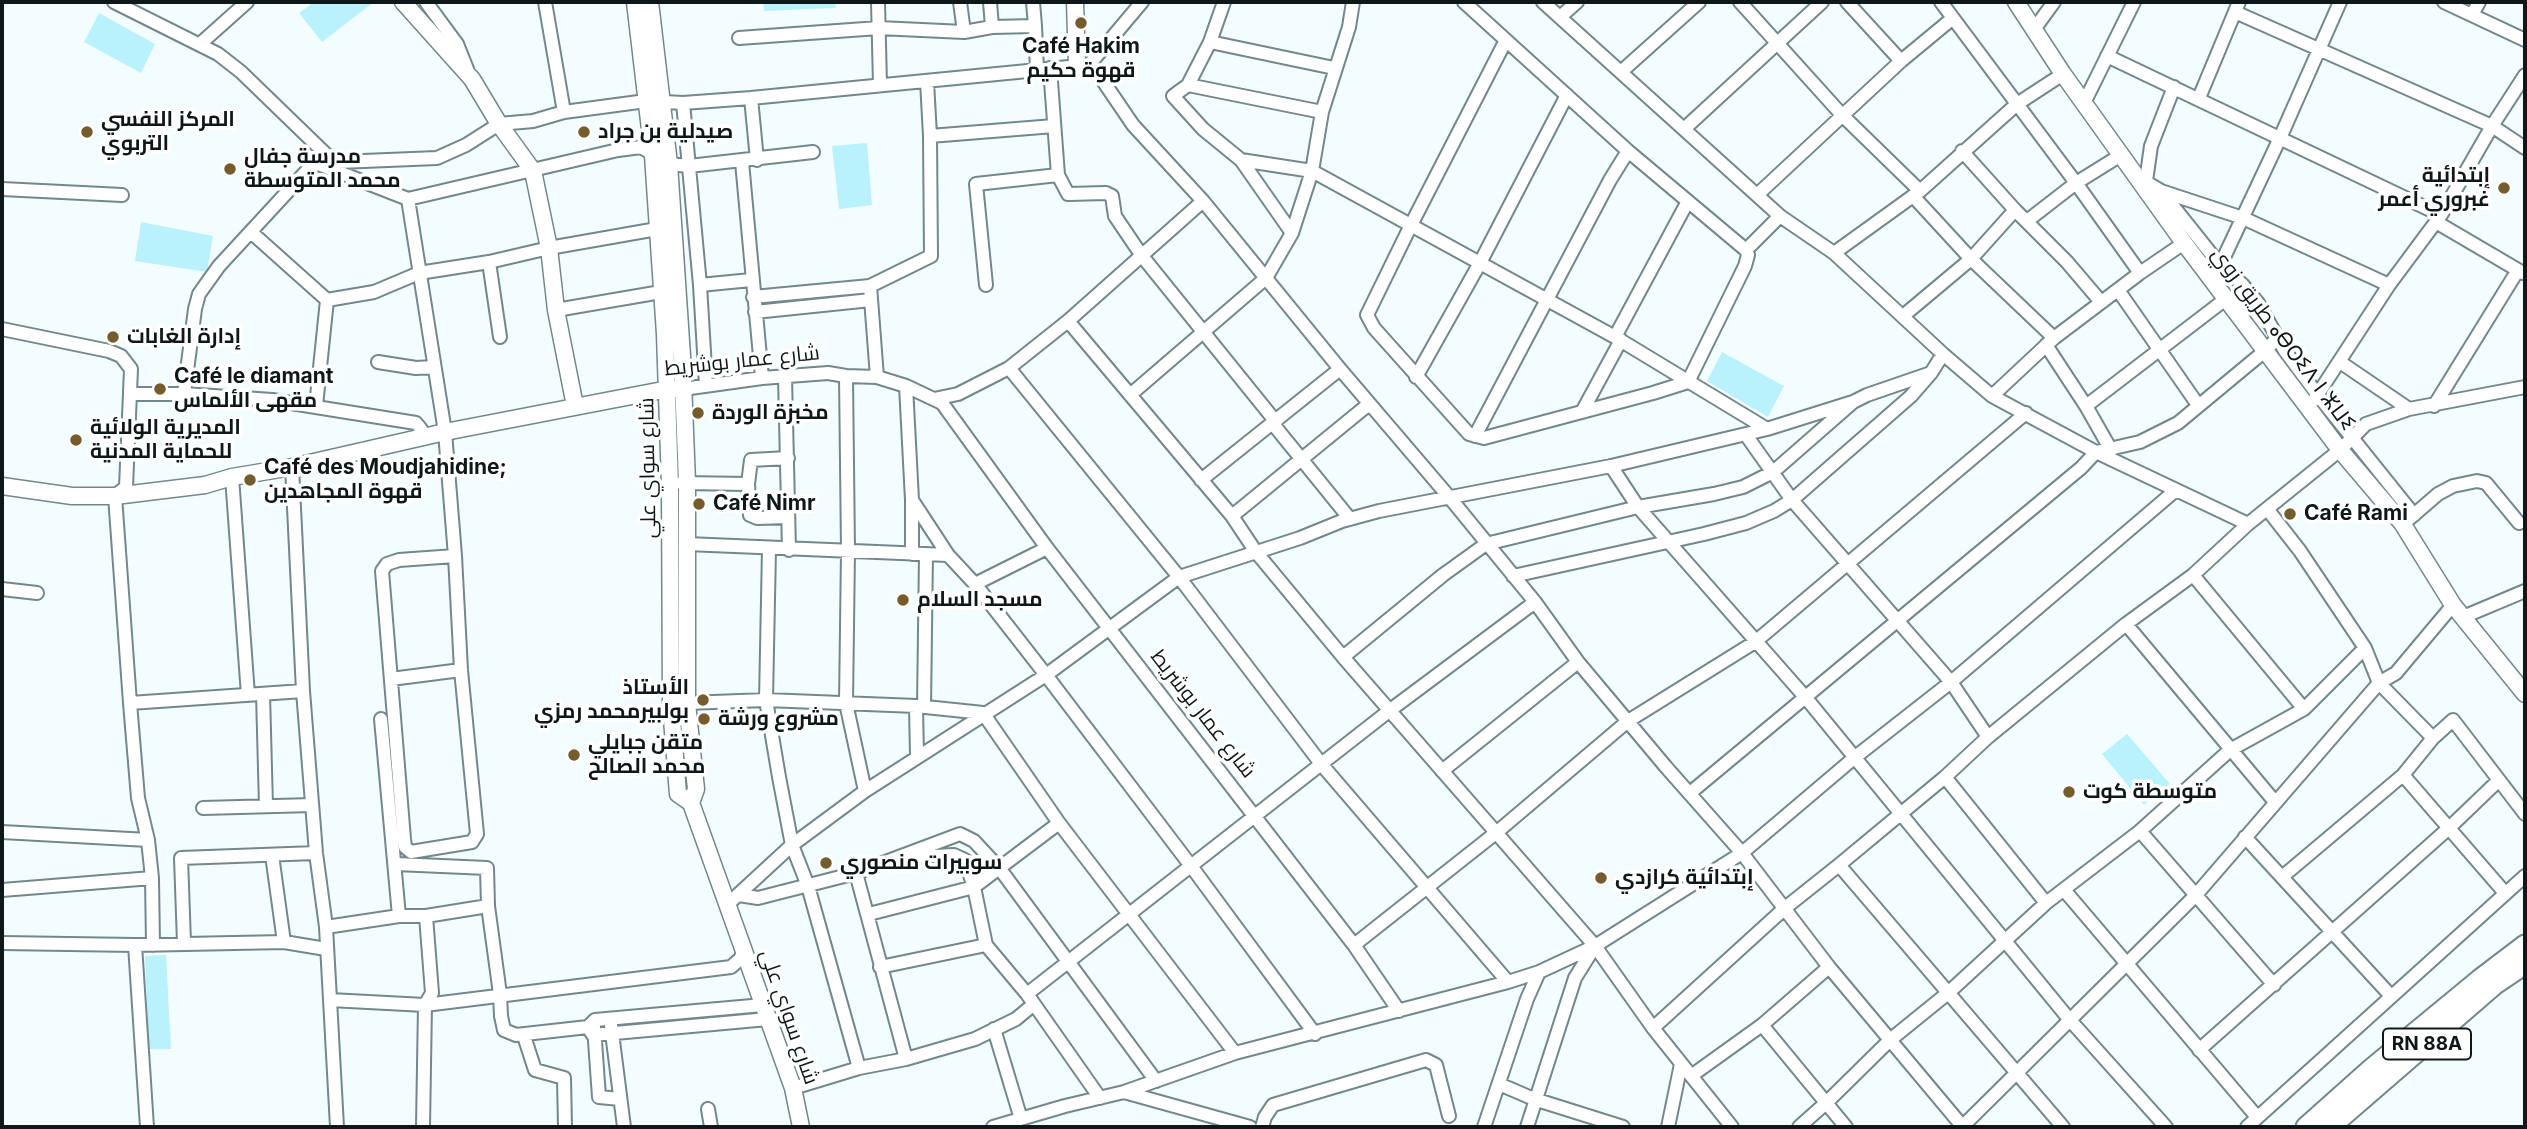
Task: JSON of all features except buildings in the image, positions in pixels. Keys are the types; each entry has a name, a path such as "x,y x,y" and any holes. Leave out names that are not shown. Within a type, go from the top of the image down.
{"highway":[{"path":"2306,1127 2382,1060 2525,945"},
{"name":"RN 88A","path":"2330,1127 2494,985 2525,964"}],"main road":[{"path":"403,2 472,79 499,124 533,171 549,248 556,310 575,406"},
{"name":"شارع سواي علي","path":"635,2 653,102 669,164 679,484 671,707 677,794 691,803 734,900 744,951 793,1088 798,1127"},
{"name":"شارع سواي علي","path":"650,2 653,155 661,292 676,389"},
{"path":"1075,2 1083,65"},
{"name":"طريق زوي ⴰⴱⵔⵉⴷ ⵏ ⵣⵡⵉ","path":"2016,2 2121,155 2142,179 2185,243 2340,450 2408,519 2458,611 2525,694"},
{"name":"شارع عمار بوشريط","path":"2,486 72,496 115,496 205,485 444,432 676,389"},
{"name":"شارع سواي علي","path":"679,484 687,544 687,703 696,789 691,803"}],"street":[{"path":"114,2 218,54 241,72 333,161"},
{"path":"200,44 247,2"},
{"path":"426,2 457,44 472,79"},
{"path":"878,2 880,85"},
{"path":"960,2 964,32"},
{"path":"990,2 992,27"},
{"path":"1033,2 1054,126 1058,175 1068,194 1112,196 1115,216 1142,256 1350,519"},
{"path":"1083,65 1142,2"},
{"path":"1224,2 1210,42 1188,85 1173,96 1203,129 1241,160 1292,233"},
{"path":"1130,395 1266,278 1292,233 1312,171 1321,112 1349,27 1353,2"},
{"path":"1464,2 1567,95 1628,151 1746,250 1748,255 1688,382 1484,438 1463,428 1374,328 1367,315 1506,40"},
{"path":"1543,2 1780,216 1834,253 1992,396 2096,452 2248,524"},
{"path":"1560,17 1577,2"},
{"path":"1622,71 1699,2"},
{"path":"1740,2 1842,116 1916,193 1971,259 2050,341 2111,450"},
{"path":"1684,129 1822,2"},
{"path":"1847,2 1901,61"},
{"path":"1941,2 2140,273"},
{"path":"2035,28 2054,2"},
{"path":"2084,103 2134,2"},
{"path":"2213,280 2244,218 2340,2"},
{"path":"2444,2 2525,40"},
{"path":"2472,15 2479,2"},
{"path":"543,4 564,112"},
{"path":"2199,98 2237,7 2320,49 2492,126 2525,148"},
{"path":"1757,195 1901,61 1953,18"},
{"path":"739,38 879,28 964,32 992,27 1035,26"},
{"path":"1210,42 1334,68"},
{"path":"2107,56 2199,98 2439,218 2522,272 2434,406"},
{"path":"184,394 199,294 219,266 314,163 437,158 466,145 499,124 533,121 564,112 653,102 683,103 751,98 1083,65 1099,75 1133,125 1203,201 1369,404 1450,498 1535,602 1578,662 1742,853 1829,967 1963,1127 2195,896 2379,683 2396,673 2458,611 2525,591"},
{"path":"1834,253 1916,193 2017,104 2063,74"},
{"path":"2310,410 2317,394 2389,285 2439,218 2525,75"},
{"path":"753,297 870,286 931,256 927,81"},
{"path":"1188,85 1321,112"},
{"path":"2174,87 2151,146 2142,179 2161,191 2244,218 2389,285"},
{"path":"1416,377 1567,95"},
{"path":"751,98 757,160"},
{"path":"683,103 700,285 706,385"},
{"path":"930,136 1054,126"},
{"path":"314,163 408,199 618,150 642,147 669,164 689,166 813,152"},
{"path":"1475,436 1628,151"},
{"path":"1962,151 2101,302"},
{"path":"2027,220 2076,183 2121,155"},
{"path":"1241,160 1312,171 1618,339 1768,429"},
{"path":"741,162 762,378"},
{"path":"986,285 976,184 1058,175"},
{"path":"2,189 122,195"},
{"path":"2161,191 2220,265 2242,284 2258,303 2285,351 2352,436 2408,519 2438,494 2467,482 2479,481 2486,484 2519,523"},
{"path":"408,199 444,432 455,556 461,670 477,834 472,842 415,852 407,850 404,839 383,568 399,560 455,556"},
{"path":"934,399 958,394 1009,368 1068,321 1203,201"},
{"path":"1583,410 1688,201"},
{"path":"1903,316 1971,259 2015,210"},
{"path":"1746,250 1780,216"},
{"path":"327,300 374,292 419,273 657,229"},
{"path":"252,233 327,300"},
{"path":"1992,396 2050,341 2140,273 2185,243"},
{"path":"489,262 500,337"},
{"path":"700,285 751,280"},
{"path":"870,286 877,377"},
{"path":"2118,290 2199,405"},
{"path":"556,310 661,292"},
{"path":"2086,406 2227,298"},
{"path":"316,406 327,300"},
{"path":"755,312 871,300"},
{"path":"1068,321 1232,516 1256,552 1343,657 1595,946 1653,1028 1732,1127"},
{"path":"2,330 109,351 121,356 131,369 126,487 115,496 138,798 148,840 152,878 153,945"},
{"path":"1690,793 2081,468 2096,452 2133,444 2178,423 2266,351 2278,337"},
{"path":"1513,576 1746,523 1774,511 1792,500 1911,396 1943,354"},
{"path":"378,362 416,368 434,367"},
{"path":"2340,362 2409,409"},
{"path":"1009,368 1179,578 1321,765 1508,982"},
{"path":"1201,480 1340,369"},
{"name":"شارع عمار بوشريط","path":"676,389 828,373 877,377 906,386 942,403 1046,548 1354,945 1399,1011"},
{"path":"734,900 792,845 865,791 1046,675 1179,578 1379,511 1611,466 1746,435 1853,402 1931,373"},
{"path":"785,376 789,550"},
{"path":"846,376 846,704 865,791"},
{"path":"906,386 912,554"},
{"path":"1653,1028 1785,908 2126,624 2193,575 2248,524 2269,510 2372,421 2409,409 2525,387"},
{"path":"131,394 184,394 316,406 415,423 419,425 422,437"},
{"path":"1343,657 1443,575 1486,544 1638,507 1732,490 1773,472 1853,402"},
{"path":"1232,516 1369,404"},
{"path":"1354,945 1497,832 1628,722 1755,642 2026,413"},
{"path":"1746,435 1792,500 1951,682 1988,737"},
{"path":"788,458 751,460 748,484 750,515 757,518 788,517"},
{"path":"1611,466 1638,507 1806,698 2004,942 2166,1127"},
{"path":"292,467 303,691 316,853 327,927 326,950 337,1127"},
{"path":"232,477 248,695"},
{"path":"679,484 748,484"},
{"path":"993,1127 1124,1092 1235,1053 1508,982 1539,972 1595,946 1742,853 1854,758 1951,682 2176,490"},
{"path":"912,500 948,555 975,584 1046,675 1315,1034"},
{"path":"2269,510 2300,551 2365,649 2379,683 2433,738"},
{"path":"687,544 948,555"},
{"path":"975,584 1046,548"},
{"path":"769,549 766,700 792,845 808,886 859,1068"},
{"path":"917,756 926,554"},
{"path":"2193,575 2304,709"},
{"path":"2,589 37,593"},
{"path":"793,1088 859,1068 906,1059 975,1039 1016,1019 1030,999 1068,962 1127,914 1389,711 1535,602"},
{"path":"2126,624 2275,802"},
{"path":"1799,1127 1890,1040 1948,993 2046,903 2140,831 2231,750 2304,709 2365,649"},
{"path":"1442,771 1578,662"},
{"path":"391,679 461,670"},
{"path":"130,703 303,691"},
{"path":"263,694 266,806"},
{"path":"687,703 766,700 920,706 983,713 1059,823 1235,1053"},
{"path":"381,719 399,916"},
{"path":"2283,877 2403,775 2433,738 2453,720 2525,814"},
{"path":"2403,775 2505,893"},
{"path":"1945,777 2046,903"},
{"path":"2199,1050 2449,828 2499,780"},
{"path":"203,808 312,806"},
{"path":"869,914 974,887 1059,823"},
{"path":"2140,831 2274,985"},
{"path":"2,832 148,840"},
{"path":"734,900 758,898 856,873 960,834 975,841 1000,869 1156,1081"},
{"path":"959,856 960,834"},
{"path":"2245,837 2391,996"},
{"path":"184,943 181,858 316,853"},
{"path":"272,855 284,942"},
{"path":"891,861 928,855 959,856 965,860 974,887 986,945 1030,999 1100,1098"},
{"path":"396,864 487,869 488,906 501,1016 504,1030 516,1035 592,1027 611,1018 766,1012"},
{"path":"1839,865 2063,1127"},
{"path":"856,873 906,1059"},
{"path":"2247,1127 2525,876"},
{"path":"2,890 152,878"},
{"path":"2065,891 2125,965 2257,1117"},
{"path":"327,927 488,906"},
{"path":"423,1127 425,1005 432,993 426,916"},
{"path":"2,943 135,946 284,942 326,950"},
{"path":"880,967 986,945"},
{"path":"135,946 147,1127"},
{"path":"1527,1127 1575,978 1595,946"},
{"path":"330,1000 425,1005 731,967 744,951"},
{"path":"1691,1076 1762,1026 1829,967"},
{"path":"1484,1127 1527,999 1539,972"},
{"path":"592,1027 612,1034 766,1012"},
{"path":"611,1018 624,1127"},
{"path":"1762,1026 1846,1127"},
{"path":"592,1027 599,1097 620,1099"},
{"path":"994,1030 1021,1119"},
{"path":"524,1036 535,1070 564,1078 565,1127"},
{"path":"1262,1127 1273,1105 1426,1060 1436,1065 1449,1116"},
{"path":"1668,1127 1681,1064"},
{"path":"1499,1084 1534,1099 1623,1127"},
{"path":"1124,1092 1250,1127"},
{"path":"708,1109 711,1127"}],"shaded area":[{"path":"314,2 374,2 322,42 299,13"},
{"path":"763,2 835,2 836,8 764,11"},
{"path":"99,13 155,44 141,73 84,42"},
{"path":"867,143 872,205 839,209 832,146"},
{"path":"141,222 213,236 207,272 135,261"},
{"path":"1722,352 1784,386 1768,417 1707,381"},
{"path":"2127,734 2170,784 2144,805 2102,754"},
{"path":"166,955 171,1049 149,1049 145,956"}],"place":[{"name":"Café Hakim قهوة حكيم","path":"1081,23"},
{"name":"المركز النفسي التربوي","path":"87,132"},
{"name":"صيدلية بن جراد","path":"584,132"},
{"name":"مدرسة جفال محمد المتوسطة","path":"230,169"},
{"name":"إبتدائية غبروري أعمر","path":"2504,188"},
{"name":"إدارة الغابات","path":"113,337"},
{"name":"Café le diamant مقهى الألماس","path":"160,389"},
{"name":"مخبزة الوردة","path":"698,413"},
{"name":"المديرية الولائية للحماية المدنية","path":"76,440"},
{"name":"Café des Moudjahidine; قهوة المجاهدين","path":"250,480"},
{"name":"Café Nimr","path":"699,504"},
{"name":"Café Rami","path":"2290,514"},
{"name":"مسجد السلام","path":"903,600"},
{"name":"الأستاذ بولبيرمحمد رمزي","path":"703,700"},
{"name":"مشروع ورشة","path":"704,719"},
{"name":"متقن جبايلي محمد الصالح","path":"574,755"},
{"name":"متوسطة كوت","path":"2069,792"},
{"name":"سوبيرات منصوري","path":"826,863"},
{"name":"إبتدائية كرازدي","path":"1601,878"}]}
